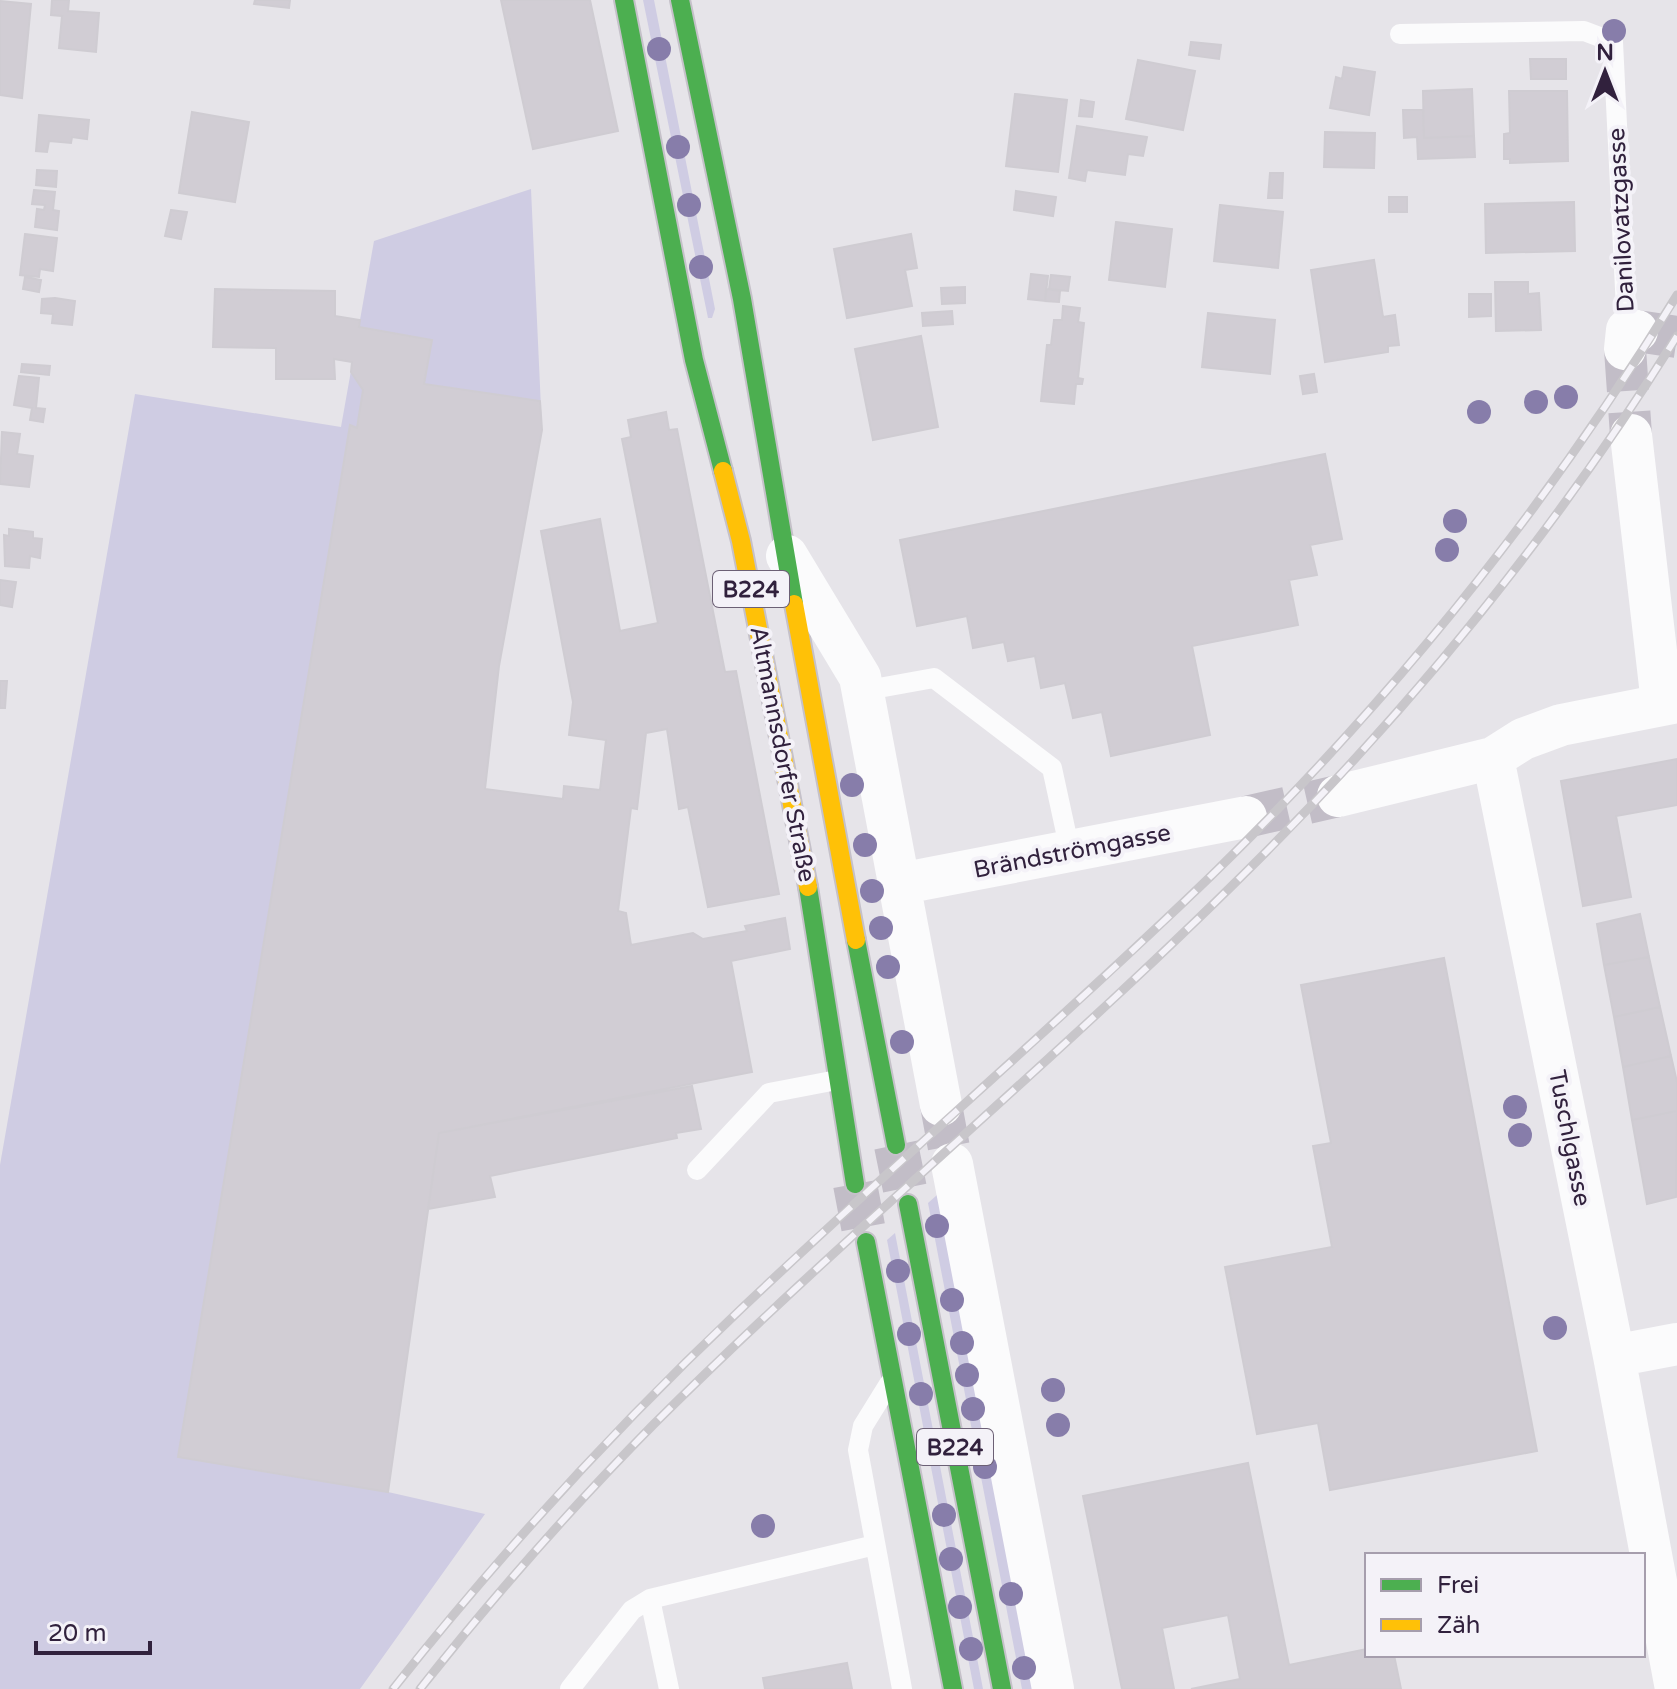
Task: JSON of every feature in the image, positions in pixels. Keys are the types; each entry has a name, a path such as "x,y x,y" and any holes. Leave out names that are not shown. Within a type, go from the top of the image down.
{"main road":[{"name":"Altmannsdorfer Straße","path":"624,0 694,360 730,494 757,619 817,927 837,1080 855,1184"},
{"name":"Altmannsdorfer Straße","path":"680,0 742,299 804,669 896,1145"},
{"name":"B224","path":"908,1204 1002,1689"},
{"name":"B224","path":"866,1242 953,1689"}],"street":[{"path":"1338,796 1493,758 1541,732 1670,703 1631,435"},
{"name":"Altmannsdorfer Straße","path":"787,555 860,677 941,1105"},
{"name":"Tuschlgasse","path":"1493,758 1614,1356 1660,1522 1676,1689"},
{"name":"Brändströmgasse","path":"899,884 1246,817"},
{"path":"952,1164 1053,1689"},
{"path":"1614,1356 1677,1344"}],"lane":[{"name":"Danilovatzgasse","path":"1400,34 1584,31 1613,42 1630,337"},
{"path":"862,691 934,678 1052,768 1070,851"},
{"path":"697,1170 769,1093 837,1080"},
{"path":"893,1377 863,1426 859,1442 902,1689"},
{"path":"570,1689 632,1610 650,1599 875,1545"},
{"path":"650,1599 669,1689"}],"shaded area":[{"path":"643,0 654,0 715,309 712,318 708,318"},
{"path":"531,189 542,430 499,666 388,1492 485,1514 360,1689 0,1689 0,1165 135,394 341,427 374,241"},
{"path":"946,1187 1043,1689 1022,1689 928,1203"},
{"path":"895,1233 983,1689 974,1689 887,1240"}],"building":[{"path":"52,0 69,0 68,11 99,13 96,52 59,48 62,16 51,15"},
{"path":"255,0 290,0 289,8 254,4"},
{"path":"501,0 590,0 618,131 533,149"},
{"path":"0,1 31,4 22,98 0,95"},
{"path":"1191,42 1221,45 1219,59 1189,55"},
{"path":"1530,59 1566,59 1566,79 1531,79"},
{"path":"1138,60 1195,71 1183,130 1126,119"},
{"path":"1344,67 1375,72 1369,115 1330,108 1336,77 1342,79"},
{"path":"1472,89 1474,136 1424,138 1423,91"},
{"path":"1509,91 1567,91 1568,161 1510,163 1510,159 1504,159 1504,134 1510,133"},
{"path":"1015,94 1067,100 1058,172 1006,166"},
{"path":"1081,100 1094,102 1092,117 1079,116"},
{"path":"1403,110 1423,110 1424,138 1474,136 1475,157 1418,159 1417,137 1404,138"},
{"path":"192,112 249,122 235,202 179,193"},
{"path":"39,115 89,120 87,139 72,137 71,143 49,141 47,152 36,151"},
{"path":"1077,126 1147,137 1143,156 1128,154 1125,175 1087,170 1085,181 1069,178"},
{"path":"1325,132 1375,133 1374,168 1324,167"},
{"path":"37,170 57,171 56,187 36,185"},
{"path":"1270,173 1283,173 1282,198 1268,198"},
{"path":"34,190 55,192 53,210 59,211 57,230 35,227 37,209 44,210 45,205 32,204"},
{"path":"1016,191 1056,197 1053,216 1014,210"},
{"path":"1389,197 1407,197 1407,212 1389,212"},
{"path":"1574,202 1575,251 1486,253 1485,204"},
{"path":"1220,205 1283,212 1278,268 1214,261"},
{"path":"171,210 187,212 181,239 165,236"},
{"path":"1116,222 1172,229 1165,287 1109,280"},
{"path":"25,234 57,238 53,271 40,269 39,277 20,275"},
{"path":"911,234 917,268 905,270 912,306 847,318 834,249"},
{"path":"1374,260 1383,317 1395,315 1399,345 1388,346 1388,352 1325,362 1311,270"},
{"path":"1031,274 1048,276 1045,301 1028,299"},
{"path":"1051,275 1070,277 1068,291 1049,289"},
{"path":"25,277 41,280 39,292 23,289"},
{"path":"1495,282 1528,282 1528,294 1539,293 1541,330 1496,331"},
{"path":"965,287 965,303 942,304 941,288"},
{"path":"215,289 335,291 335,316 360,320 359,327 432,340 424,384 540,401 542,430 499,666 485,789 563,799 564,786 600,790 606,740 569,735 573,702 541,531 600,519 620,631 658,623 622,439 631,437 628,420 666,412 669,430 677,429 725,672 736,671 779,894 708,907 688,807 679,809 667,729 646,733 637,809 631,808 618,911 626,913 631,945 693,933 703,939 747,931 745,926 785,918 790,949 731,961 752,1072 439,1133 388,1492 178,1457 350,425 357,428 363,390 351,372 352,362 334,359 335,379 276,379 276,348 213,347"},
{"path":"1046,289 1060,291 1059,302 1045,301"},
{"path":"1469,294 1491,294 1491,316 1469,317"},
{"path":"42,299 75,301 72,325 52,323 53,314 41,313"},
{"path":"1063,306 1080,308 1078,322 1084,323 1078,378 1083,379 1082,384 1076,384 1074,404 1041,401 1047,345 1051,345 1054,320 1062,320"},
{"path":"952,311 953,324 923,326 922,313"},
{"path":"1208,313 1275,320 1270,374 1202,367"},
{"path":"921,336 938,427 873,440 855,349"},
{"path":"22,364 50,366 49,375 21,372"},
{"path":"1314,374 1317,392 1303,394 1300,376"},
{"path":"19,376 39,378 36,408 45,409 43,422 30,420 32,408 14,405"},
{"path":"2,432 20,434 17,454 33,456 29,487 0,484"},
{"path":"1325,454 1342,539 1310,545 1317,575 1289,580 1298,625 1192,646 1210,735 1111,756 1102,712 1073,718 1065,683 1041,688 1035,656 1008,661 1004,642 973,648 967,616 917,626 900,540"},
{"path":"9,529 33,532 33,538 42,539 40,558 30,556 29,568 5,566 4,535 9,536"},
{"path":"0,580 16,582 12,607 0,605"},
{"path":"0,681 7,681 5,708 0,708"},
{"path":"1677,759 1677,805 1616,816 1631,897 1583,906 1561,781"},
{"path":"1640,914 1649,957 1604,965 1597,924"},
{"path":"1649,957 1660,1007 1614,1017 1604,965"},
{"path":"1444,958 1537,1451 1330,1490 1318,1423 1257,1434 1225,1267 1332,1247 1313,1146 1331,1143 1301,985"},
{"path":"1660,1007 1671,1056 1623,1067 1614,1017"},
{"path":"1671,1056 1677,1082 1677,1111 1632,1120 1623,1067"},
{"path":"692,1086 701,1129 676,1133 677,1138 490,1176 495,1197 428,1209 439,1133"},
{"path":"1677,1111 1676,1197 1647,1204 1632,1120"},
{"path":"1248,1463 1289,1665 1365,1649 1365,1657 1394,1657 1401,1689 1191,1689 1240,1679 1228,1615 1162,1628 1174,1689 1122,1689 1083,1496"},
{"path":"847,1663 852,1689 765,1689 763,1678"}],"tunnel":[{"path":"1637,331 1677,337"},
{"path":"1625,349 1631,435"},
{"path":"1246,817 1338,796"},
{"path":"941,1105 952,1164"},
{"path":"896,1145 908,1204"},
{"path":"855,1184 866,1242"}],"railway":[{"path":"393,1689 517,1541 649,1399 799,1254 1037,1039 1212,875 1342,741 1404,671 1520,526 1575,451 1677,295"},
{"path":"420,1689 533,1554 654,1424 805,1279 1115,997 1323,793 1486,606 1586,474 1677,336"}],"traffic: fast":[{"path":"624,0 694,360 723,471"},
{"path":"680,0 742,299 794,604"},
{"path":"808,887 855,1184"},
{"path":"856,940 896,1145"},
{"path":"908,1204 1002,1689"},
{"path":"866,1242 953,1689"}],"traffic: slow":[{"path":"723,471 741,541 808,887"},
{"path":"794,604 856,940"}]}
